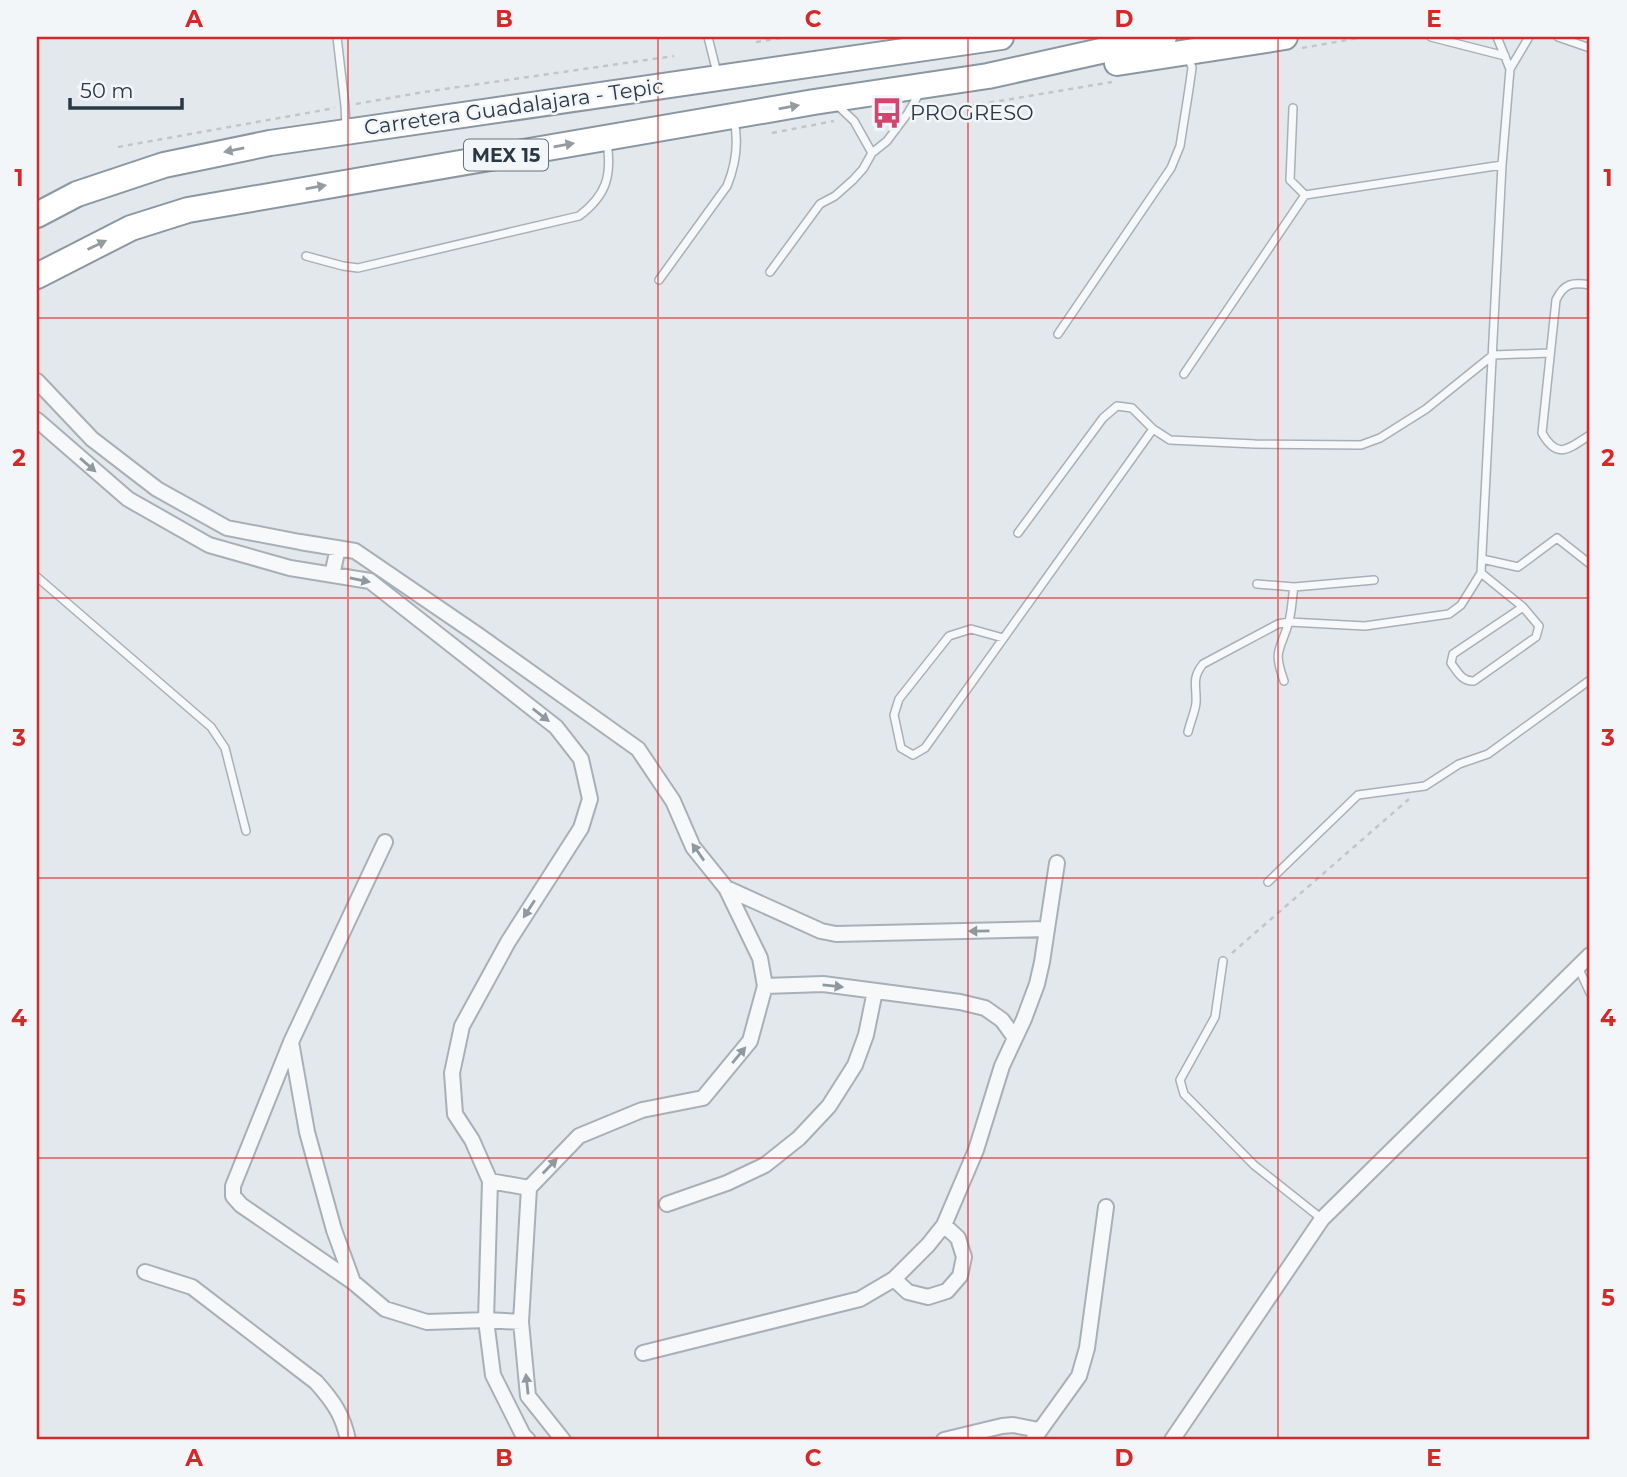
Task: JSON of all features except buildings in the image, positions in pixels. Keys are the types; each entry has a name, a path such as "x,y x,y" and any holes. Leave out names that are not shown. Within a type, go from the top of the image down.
{"highway":[{"path":"811,64 910,37"},
{"name":"Carretera Guadalajara - Tepic","path":"37,215 77,194 164,165 270,143 1001,37"},
{"name":"Carretera Guadalajara - Tepic","path":"37,276 131,228 188,210 733,116 833,110 923,86 988,76 1164,37"},
{"path":"988,76 1051,74 1285,37"}],"street":[{"path":"37,381 92,439 157,489 227,528 355,551 638,749 673,801 693,847 726,888 760,958 765,986 750,1041 703,1097 642,1110 579,1136 528,1188 521,1322 528,1396 563,1440"},
{"path":"37,420 128,499 209,545 290,568 370,581 556,727 581,759 590,799 581,828 508,942 462,1026 452,1073 455,1114 472,1140 490,1181 486,1321 493,1375 528,1440"},
{"path":"128,499 142,477"},
{"path":"265,561 272,537"},
{"path":"332,575 338,548"},
{"path":"465,656 478,635"},
{"path":"385,842 291,1042 233,1186 233,1196 241,1205 353,1282 385,1309 427,1322 521,1322"},
{"path":"643,1353 860,1299 894,1279 928,1245 944,1225 976,1150 998,1076 1037,984 1057,863"},
{"path":"726,888 836,934 1047,929"},
{"path":"1172,1440 1322,1219 1590,955"},
{"path":"765,986 823,984 960,1002 985,1008 1002,1020 1015,1038"},
{"path":"667,1204 727,1183 765,1165 799,1138 829,1105 855,1065 866,1035 875,991"},
{"path":"291,1042 307,1132 334,1230 353,1282"},
{"path":"490,1181 528,1188"},
{"path":"944,1440 1013,1425 1036,1435 1067,1395 1079,1376 1087,1348 1106,1207"},
{"path":"894,1279 908,1292 928,1297 947,1291 960,1276 964,1257 958,1238 944,1225"},
{"path":"145,1272 192,1287 316,1382 332,1400 344,1424 348,1440"}],"lane":[{"path":"337,37 346,132"},
{"path":"708,37 718,78"},
{"path":"1431,37 1505,56"},
{"path":"1188,732 1196,704 1197,671 1203,664 1278,624 1289,622 1365,626 1449,614 1461,605 1481,573 1510,69 1497,37"},
{"path":"1510,69 1529,37"},
{"path":"1558,37 1590,48"},
{"path":"1058,334 1171,168 1180,146 1192,68 1187,52"},
{"path":"769,272 820,204 835,196 853,180 872,153 897,129 923,86"},
{"path":"1293,108 1290,180 1305,195"},
{"path":"833,110 854,121 872,153"},
{"path":"659,279 727,186 734,169 738,137 733,116"},
{"path":"306,257 358,268 579,216 592,207 607,184 607,138"},
{"path":"1184,374 1305,195 1503,165"},
{"path":"1590,285 1569,285 1561,290 1556,300 1542,433 1548,443 1557,450 1567,449 1590,435"},
{"path":"1018,533 1103,418 1117,406 1132,408 1153,429 1170,440 1361,445 1380,438 1426,409 1493,355 1549,353"},
{"path":"1003,638 971,629 949,636 899,699 894,715 901,748 913,755 925,748 1153,429"},
{"path":"1482,559 1518,567 1557,538 1590,564"},
{"path":"1481,573 1523,607 1539,626 1536,637 1474,681 1464,680 1451,663 1453,654 1523,607"},
{"path":"37,578 211,727 225,748 246,831"},
{"path":"1257,584 1294,587 1374,580"},
{"path":"1284,681 1277,662 1279,646 1289,622 1294,587"},
{"path":"1268,882 1358,795 1425,786 1458,764 1488,754 1590,680"},
{"path":"1223,961 1215,1017 1180,1080 1184,1094 1254,1165 1322,1219"},
{"path":"1578,967 1590,993"}],"path":[{"path":"756,42 787,37"},
{"path":"118,147 424,92 674,56"},
{"path":"940,111 1084,88"},
{"path":"772,133 833,110"},
{"path":"1223,961 1425,786"}],"place":[{"name":"PROGRESO","path":"887,113"}]}
